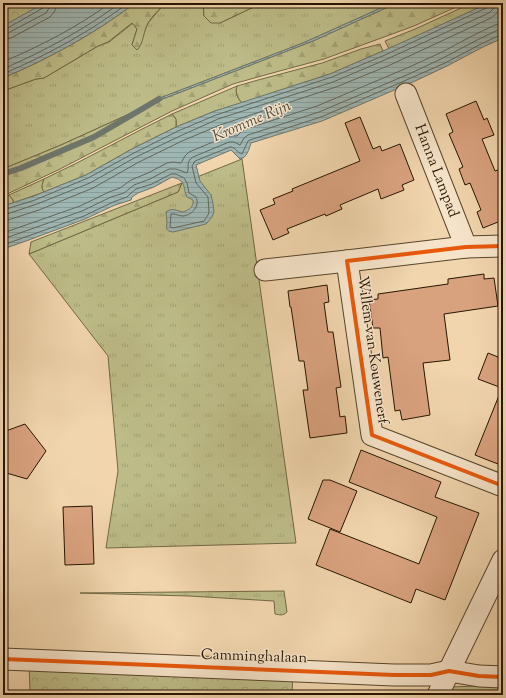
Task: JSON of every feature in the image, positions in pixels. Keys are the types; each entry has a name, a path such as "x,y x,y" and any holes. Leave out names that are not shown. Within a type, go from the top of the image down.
{"street":[{"name":"Hanna Lampad","path":"406,94 466,247"},
{"name":"Willem van Kouwenerf","path":"265,270 466,247 503,246"},
{"name":"Willem van Kouwenerf","path":"347,261 372,435 503,486"},
{"path":"438,695 503,560"},
{"name":"Camminghalaan","path":"3,659 394,675 431,675 449,671 479,676 503,677"}],"green space":[{"path":"3,3 99,3 3,45"},
{"path":"135,3 165,3 148,23 141,44 137,50 132,45 137,29 132,23 108,42 98,46 44,78 36,79 3,91 3,78 71,45 104,25"},
{"path":"165,3 203,3 204,16 220,23 262,3 392,3 303,43 160,98 160,100 61,145 3,169 3,91 36,79 44,78 98,46 109,42 133,23 137,29 132,45 144,32 148,23"},
{"path":"203,3 262,3 220,23 211,23 204,16"},
{"path":"397,3 465,3 414,26 324,59 233,84 172,111 60,169 3,196 3,169 61,145 160,100 313,41"},
{"path":"472,3 489,3 389,49 385,41 415,29"},
{"path":"380,44 383,51 330,74 242,103 237,95 237,86 322,63"},
{"path":"237,86 237,95 242,103 215,111 176,127 176,120 172,114"},
{"path":"172,114 176,119 176,127 132,149 86,175 44,192 42,189 44,179"},
{"path":"242,159 296,543 106,548 118,471 108,356 29,254 178,192 182,183"},
{"path":"44,179 42,189 44,192 13,203 13,200 9,195"},
{"path":"182,183 178,192 29,254 31,242"},
{"path":"9,195 13,200 13,203 3,206 3,198"},
{"path":"284,591 287,612 281,615 275,614 274,601 189,596 80,593"},
{"path":"29,664 293,670 292,695 30,691"},
{"path":"449,687 503,687 503,695 446,695"}],"water":[{"path":"44,3 135,3 104,25 71,45 3,78 3,26"},
{"path":"392,3 397,3 313,41 160,100 159,99 303,43"},
{"name":"Kromme Rijn","path":"489,3 503,3 503,38 413,82 322,121 251,143 247,153 240,159 231,150 196,165 200,181 211,195 213,204 214,212 206,224 173,232 167,229 166,212 172,210 183,212 191,208 193,205 193,200 187,197 182,182 172,177 154,187 138,193 132,197 131,200 115,205 85,219 3,249 3,206 34,196 86,175 132,149 176,127 215,111 330,74"}],"building":[{"path":"476,101 484,120 487,118 494,135 482,139 495,171 503,168 503,220 483,228 477,212 481,210 470,183 465,185 459,169 463,167 449,134 453,132 446,114"},
{"path":"360,117 373,149 380,146 382,151 400,144 414,180 402,185 404,190 381,199 378,189 340,205 342,209 287,229 289,233 273,240 260,210 275,204 273,199 293,191 292,189 360,161 345,123"},
{"path":"484,274 484,279 494,278 498,306 444,314 450,360 423,363 430,415 402,420 400,410 395,411 388,357 383,358 380,328 373,328 369,300 378,299 378,294 448,284 448,279"},
{"path":"327,285 329,302 324,303 326,318 328,332 333,332 341,387 336,388 340,417 345,416 347,433 310,438 303,390 308,390 304,361 299,361 288,291"},
{"path":"488,353 503,359 503,466 475,455 502,388 478,379"},
{"path":"25,424 46,451 27,479 3,472 3,432"},
{"path":"361,450 441,482 435,497 479,513 445,600 416,589 411,603 316,565 330,529 419,564 437,517 349,482"},
{"path":"323,480 330,480 357,491 340,532 308,519"},
{"path":"92,506 94,564 65,565 63,507"}],"waterway":[{"path":"3,174 21,168 94,137 159,99"}],"cycle path":[{"path":"503,246 466,247 347,261 372,435 503,486"},
{"path":"3,659 394,675 431,675 449,671 479,676 503,677"}]}
